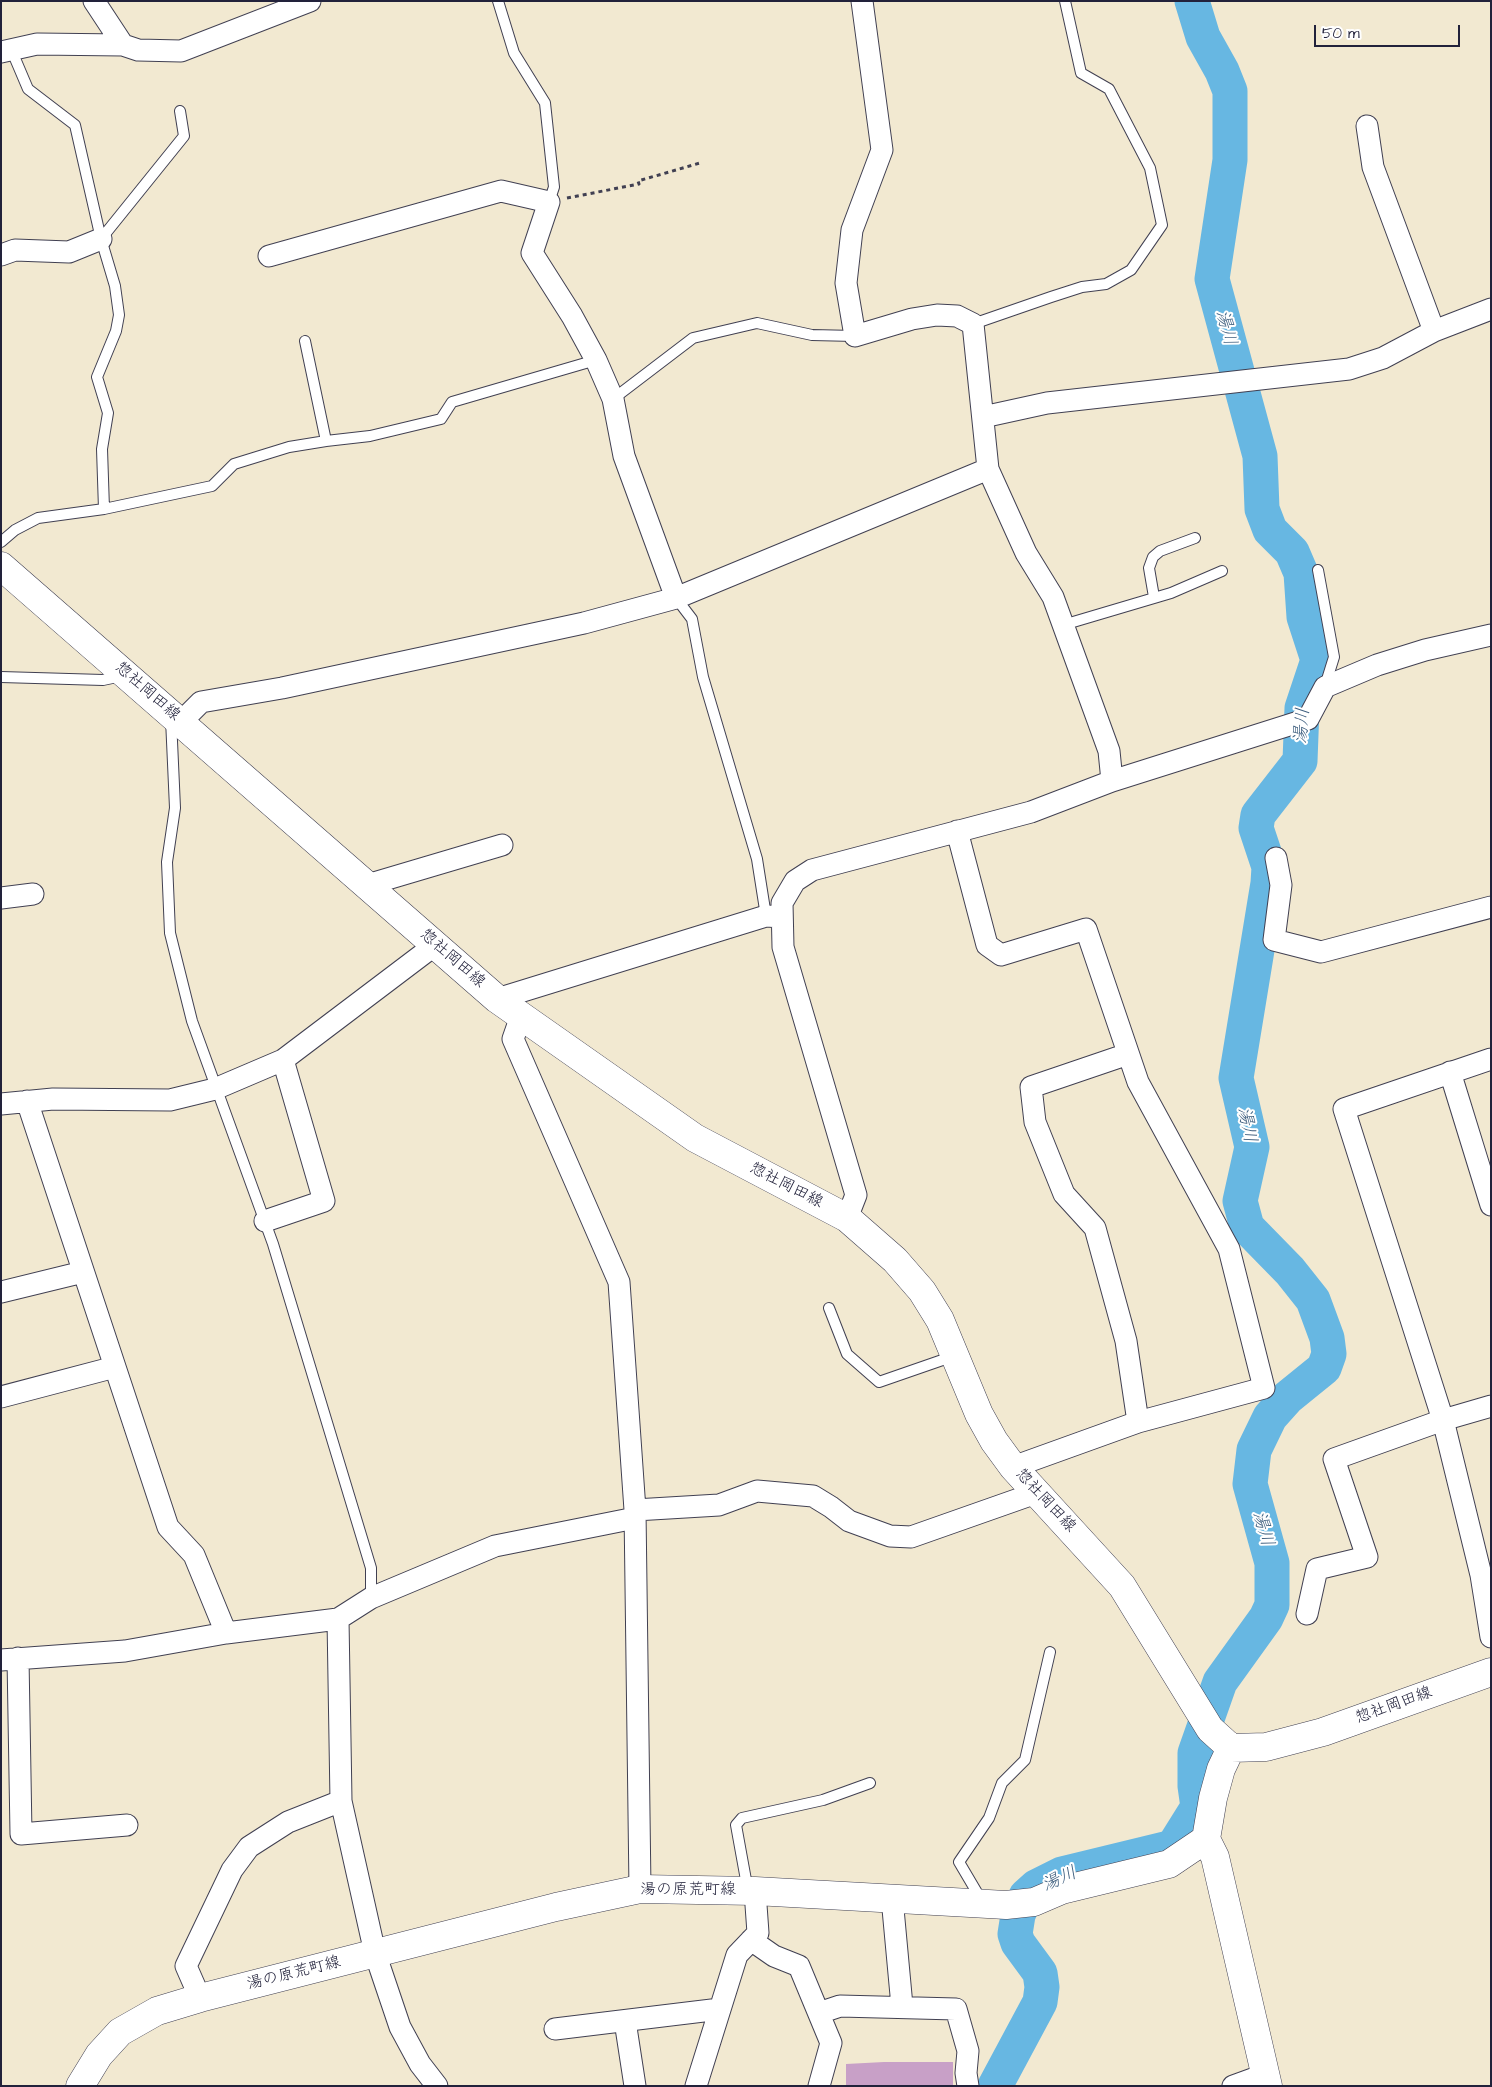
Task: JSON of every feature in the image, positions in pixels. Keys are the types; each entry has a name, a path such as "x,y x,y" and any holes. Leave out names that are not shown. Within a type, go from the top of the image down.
{"main road":[{"name":"惣社岡田線","path":"1,566 497,999 695,1138 847,1218 895,1260 922,1292 940,1320 979,1414 994,1441 1013,1468 1122,1586 1210,1729 1231,1748 1266,1747 1323,1732 1491,1672"},
{"path":"1231,1748 1221,1769 1213,1798 1206,1839 1215,1857 1267,2080"},
{"name":"湯の原荒町線","path":"80,2086 99,2055 120,2032 157,2011 200,1998 556,1907 640,1889 752,1891 1006,1905 1034,1902 1062,1890 1169,1864 1206,1839"}],"street":[{"path":"94,1 123,46"},
{"path":"6,51 37,44 123,46 138,50 181,51 310,1"},
{"path":"862,1 882,150 852,230 846,283 855,336 912,319 937,314 957,316 973,324 988,470 1026,553 1053,597 1109,751 1112,782"},
{"path":"1367,126 1373,167 1434,331"},
{"path":"268,256 501,191 549,202 532,253 572,316 596,360 613,399 624,456 676,598"},
{"path":"1,255 15,250 69,252 101,239"},
{"path":"983,417 1047,403 1349,369 1383,358 1434,331 1491,309"},
{"path":"176,717 201,702 282,688 584,623 676,598 988,470"},
{"path":"497,999 774,917 795,881 812,870 1031,812 1112,782 1308,719 1325,686 1425,650 1491,635"},
{"path":"957,832 987,945 1000,955 1086,929 1138,1082 1230,1249 1264,1388 1138,1422 1013,1468"},
{"path":"367,885 502,845"},
{"path":"1276,858 1281,885 1274,940 1321,952 1491,907"},
{"path":"1,898 34,894"},
{"path":"774,917 856,1194 847,1218"},
{"path":"1,1104 27,1101 170,1100 215,1089 283,1060 435,945"},
{"path":"521,1016 513,1039 619,1282 635,1514 640,1889"},
{"path":"1128,1054 1031,1087 1035,1122 1064,1194 1095,1228 1126,1341 1138,1422"},
{"path":"1491,1059 1344,1109 1443,1420 1481,1575 1491,1636"},
{"path":"265,1221 324,1201 283,1060"},
{"path":"1450,1072 1491,1205"},
{"path":"27,1101 168,1527 194,1555 226,1633"},
{"path":"1,1292 83,1272"},
{"path":"1,1397 114,1367"},
{"path":"1307,1614 1318,1569 1367,1557 1334,1460 1443,1420 1491,1406"},
{"path":"127,1825 21,1834 10,1659 125,1651 226,1633 338,1620 371,1598 496,1546 635,1514 720,1505 757,1492 814,1496 832,1506 849,1521 890,1536 911,1537 1036,1493"},
{"path":"338,1620 341,1800 375,1953 400,2027 420,2064 437,2086"},
{"path":"200,1998 186,1966 232,1870 249,1847 288,1822 341,1800"},
{"path":"696,2086 737,1955 758,1933 752,1891"},
{"path":"892,1898 902,2006"},
{"path":"752,1940 774,1956 799,1966 820,2013 830,2043 819,2086"},
{"path":"820,2013 840,2006 902,2006 956,2009 968,2051 966,2073 968,2086"},
{"path":"556,2029 720,2009"},
{"path":"625,2021 635,2086"},
{"path":"1233,2086 1267,2080"}],"lane":[{"path":"498,1 514,53 545,103 554,188 549,202"},
{"path":"973,324 1051,296 1106,284 1132,270 1162,225 1150,168 1109,89 1081,73 1066,1"},
{"path":"6,51 28,89 75,125 101,239 115,286 119,315 116,331 98,377 108,413 102,449 104,509"},
{"path":"101,239 184,136 180,111"},
{"path":"613,399 693,338 757,323 812,335 855,336"},
{"path":"306,341 326,441"},
{"path":"1,542 15,530 38,518 104,509 212,486 234,464 290,447 370,436 441,419 452,402 596,360"},
{"path":"1154,598 1149,568 1153,557 1160,551 1195,538"},
{"path":"1318,570 1334,657 1325,686"},
{"path":"1063,625 1172,593 1222,571"},
{"path":"676,598 692,619 703,677 774,917"},
{"path":"1,677 103,680 127,676"},
{"path":"176,717 175,808 167,862 170,933 192,1021 215,1089 265,1221 371,1568 371,1598"},
{"path":"829,1308 847,1354 879,1382 955,1355"},
{"path":"983,1903 959,1862 989,1818 1002,1783 1025,1760 1050,1652"},
{"path":"752,1891 736,1825 742,1818 823,1800 870,1783"}],"path":[{"path":"549,202 639,184 638,180 700,163"}],"building":[{"path":"953,2062 953,2086 846,2086 846,2064"}],"waterway":[{"name":"湯川","path":"995,2086 1040,2002 1042,1987 1040,1973 1018,1943 1015,1934 1018,1915 1026,1896 1036,1887 1062,1874 1173,1847 1198,1807 1195,1786 1195,1753 1220,1682 1266,1618 1272,1605 1272,1563 1250,1484 1254,1450 1270,1417 1287,1398 1324,1368 1329,1354 1327,1338 1313,1300 1290,1271 1247,1227 1240,1201 1252,1147 1236,1078 1269,867 1256,828 1258,815 1300,761 1302,708 1318,660 1304,617 1301,573 1292,552 1270,530 1262,509 1260,456 1212,279 1230,160 1230,91 1222,71 1203,37 1192,1"}]}
